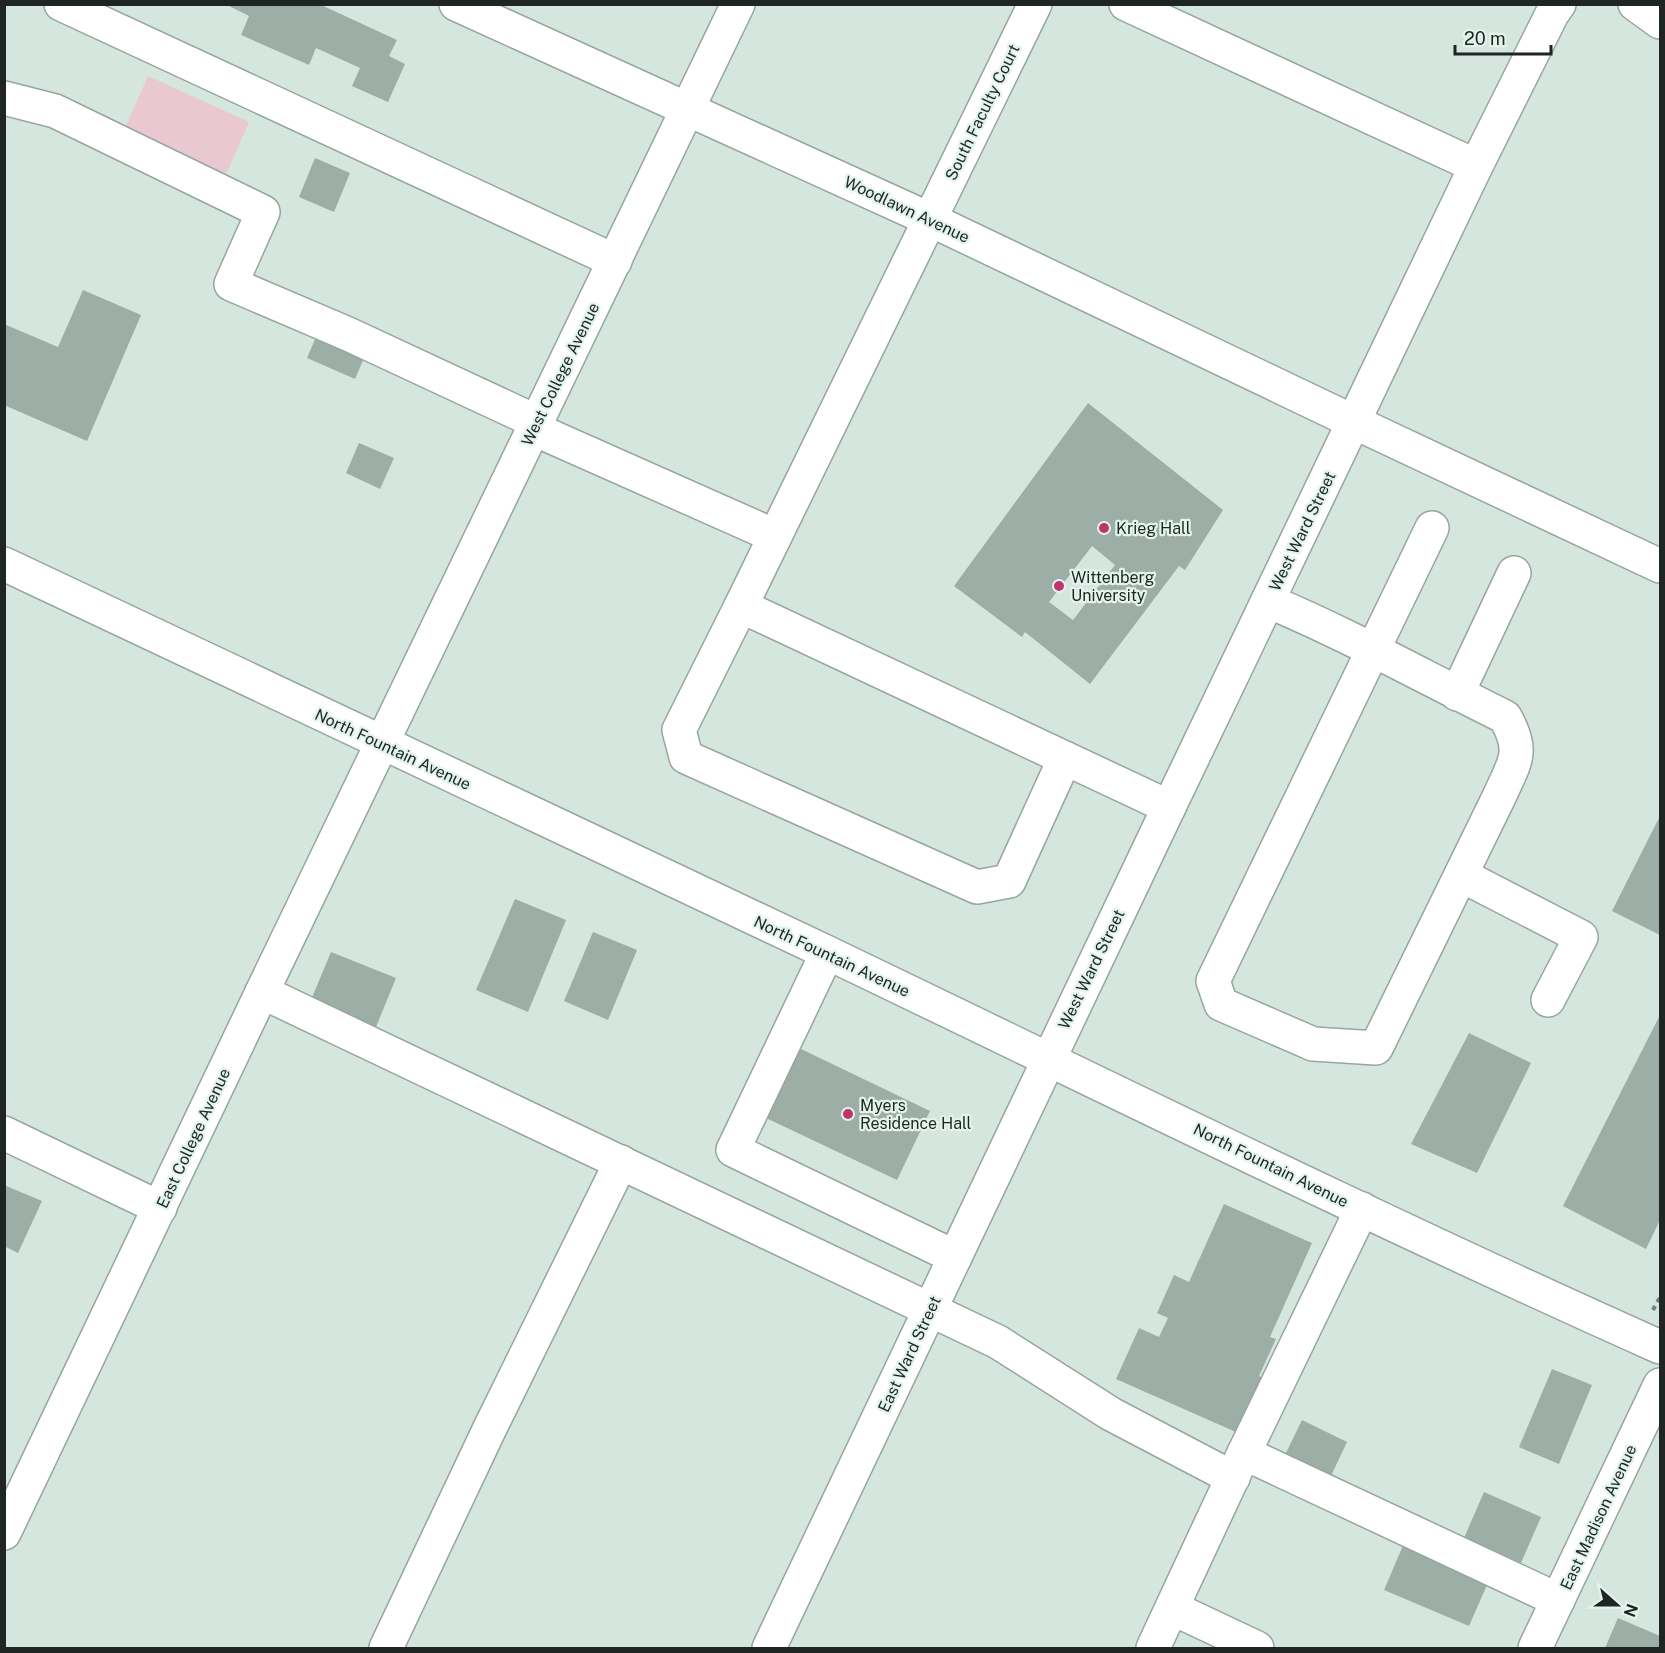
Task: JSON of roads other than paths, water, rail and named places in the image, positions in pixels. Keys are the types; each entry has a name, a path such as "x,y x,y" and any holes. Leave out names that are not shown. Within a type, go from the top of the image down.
{"street":[{"path":"61,4 615,261"},
{"name":"Woodlawn Avenue","path":"456,4 929,219 1660,566"},
{"name":"West College Avenue","path":"382,744 738,4"},
{"name":"South Faculty Court","path":"1035,4 680,730 686,757 977,887 1009,882 1065,758"},
{"path":"1126,4 1476,166"},
{"name":"West Ward Street","path":"1048,1059 1476,166 1559,4"},
{"path":"1635,4 1660,22"},
{"path":"4,98 55,111 263,212 231,284 348,334 536,425 775,536"},
{"path":"1268,601 1306,617 1371,650 1457,694 1504,717 1516,737 1516,758 1376,1048 1313,1044 1221,1004 1213,981 1371,650 1432,528"},
{"name":"North Fountain Avenue","path":"4,564 826,952 1362,1209 1660,1347"},
{"path":"1457,694 1514,573"},
{"path":"741,606 1169,807"},
{"name":"East College Avenue","path":"4,1533 382,744"},
{"path":"1461,875 1581,938 1548,1000"},
{"path":"826,952 734,1150 955,1257"},
{"path":"262,992 930,1308 998,1342 1111,1414 1558,1600"},
{"name":"East Ward Street","path":"769,1648 1048,1059"},
{"path":"4,1133 160,1208"},
{"path":"386,1648 489,1430 621,1162"},
{"path":"1153,1648 1362,1209"},
{"name":"East Madison Avenue","path":"1535,1648 1660,1385"},
{"path":"1172,1608 1257,1648"}],"place":[{"name":"Krieg Hall","path":"1104,528"},
{"name":"Wittenberg University","path":"1059,586"},
{"name":"Myers Residence Hall","path":"848,1114"}]}
